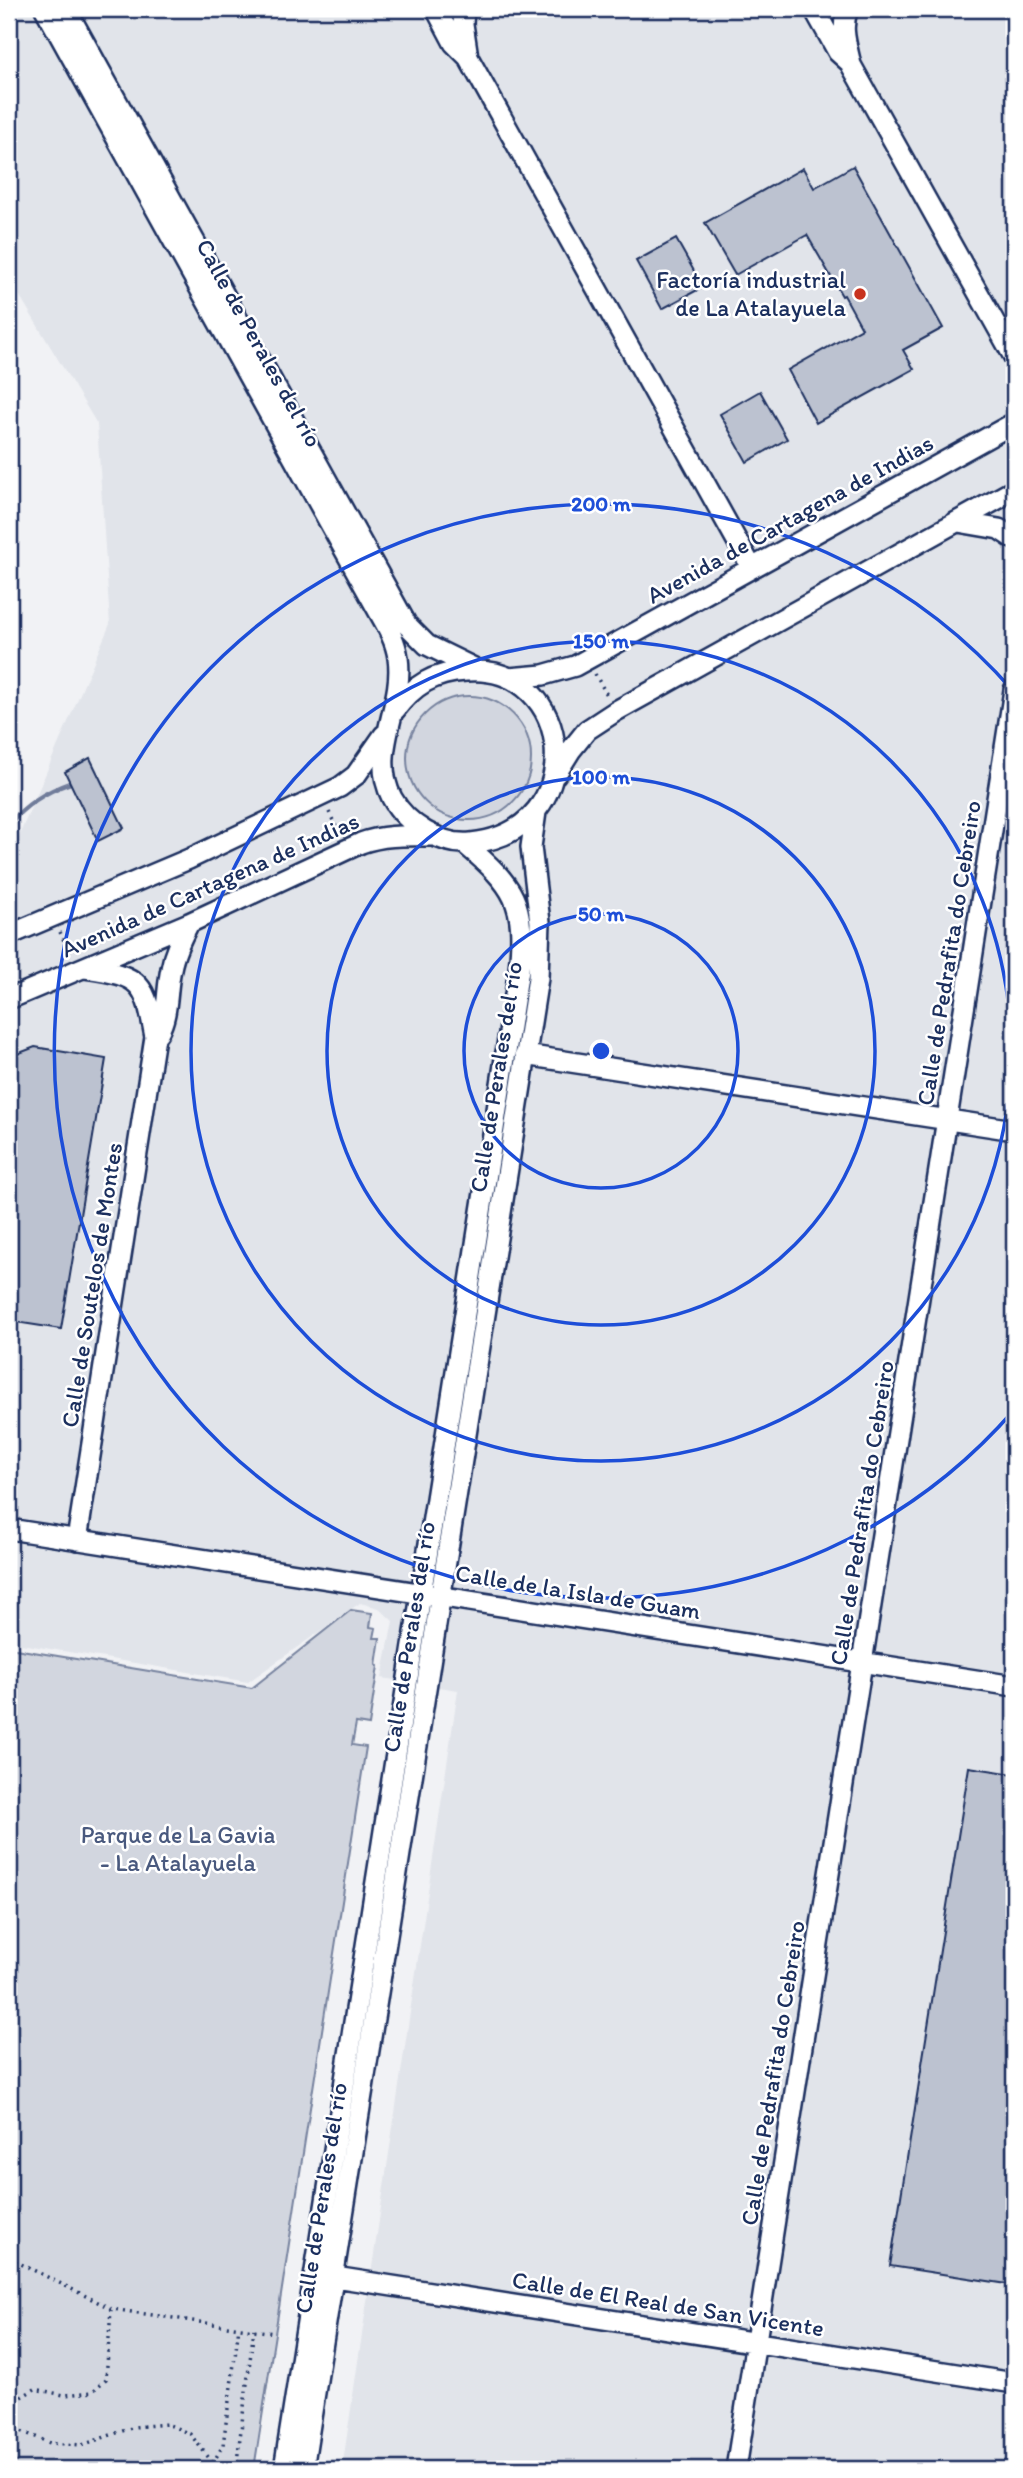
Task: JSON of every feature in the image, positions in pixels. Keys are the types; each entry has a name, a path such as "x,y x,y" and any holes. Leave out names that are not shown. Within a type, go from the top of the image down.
{"street":[{"name":"Calle de Perales del río","path":"45,9 385,622 398,657 399,671 391,719"},
{"name":"Calle de Perales del río","path":"66,9 407,625 427,645 477,670"},
{"path":"436,9 454,43 468,57 752,568"},
{"path":"464,9 463,24 468,57"},
{"path":"814,9 838,52 851,65 1014,357"},
{"path":"848,9 844,33 851,65"},
{"name":"Avenida de Cartagena de Indias","path":"509,678 543,675 575,666 1014,423"},
{"path":"554,777 556,755 553,730 533,696 509,678 477,670 452,672 428,680 409,692 391,719 383,754 385,779 391,797 410,819 436,836 465,844 505,836 537,813 554,777 587,730 616,711 1014,491"},
{"path":"958,522 999,529 1014,539"},
{"name":"Calle de Pedrafita do Cebreiro","path":"736,2469 1014,690"},
{"name":"Avenida de Cartagena de Indias","path":"9,935 189,859 340,787 356,775 391,719"},
{"name":"Calle de Perales del río","path":"284,2469 323,2275 431,1594 525,1055 540,954 540,922 531,847 537,813"},
{"name":"Avenida de Cartagena de Indias","path":"9,999 78,963 189,923 376,838 436,836"},
{"name":"Calle de Perales del río","path":"431,1594 522,946 520,914 516,900 500,876 465,844"},
{"name":"Calle de Soutelos de Montes","path":"155,1037 164,1023 171,968 178,944 189,923"},
{"name":"Calle de Soutelos de Montes","path":"77,1540 155,1037 152,1011 143,991 134,981 114,972 78,963"},
{"path":"525,1055 1014,1130"},
{"name":"Calle de la Isla de Guam","path":"9,1529 1014,1686"},
{"name":"Calle de Perales del río","path":"303,2469 323,2275"},
{"name":"Calle de El Real de San Vicente","path":"323,2275 1014,2383"}],"path":[{"path":"594,672 608,698"},
{"path":"328,810 341,836"},
{"path":"59,930 78,963"},
{"path":"9,2258 111,2309 255,2328 274,2333"},
{"path":"9,2404 35,2389 64,2395 92,2392 106,2379 111,2309"},
{"path":"212,2469 223,2445 239,2326"},
{"path":"236,2469 255,2328"},
{"path":"9,2426 50,2444 82,2445 134,2427 167,2424 190,2434 213,2463"},
{"path":"9,2449 22,2469"}],"shaded area":[{"path":"9,9 1014,9 1014,2469 342,2469 458,1690 382,1678 393,1621 379,1608 360,1603 248,1682 9,1642 9,859 110,624 97,424 9,278"}],"green space":[{"path":"469,696 493,701 513,714 526,734 531,758 526,782 513,802 493,815 469,820 445,815 425,802 412,782 407,758 412,734 425,714 445,701"},
{"name":"Parque de La Gavia - La Atalayuela","path":"351,1610 372,1613 370,1627 376,1628 374,1638 380,1638 378,1666 369,1725 356,1723 352,1745 366,1747 254,2469 9,2469 9,1648 252,1688"}],"building":[{"name":"Factoría industrial de La Atalayuela","path":"853,166 943,328 903,350 914,369 816,423 788,370 862,328 844,295 842,296 807,235 735,275 705,223 803,168 814,188"},
{"path":"676,239 703,287 662,309 636,261"},
{"path":"760,391 787,439 747,462 720,414"},
{"path":"90,758 124,828 98,841 65,772"},
{"path":"35,1047 106,1059 61,1329 9,1321 9,1057"},
{"path":"969,1767 1014,1774 1014,2285 890,2266"}],"waterway":[{"path":"9,824 37,799 70,783"}],"place":[{"name":"Factoría industrial de La Atalayuela","path":"860,294"}]}
